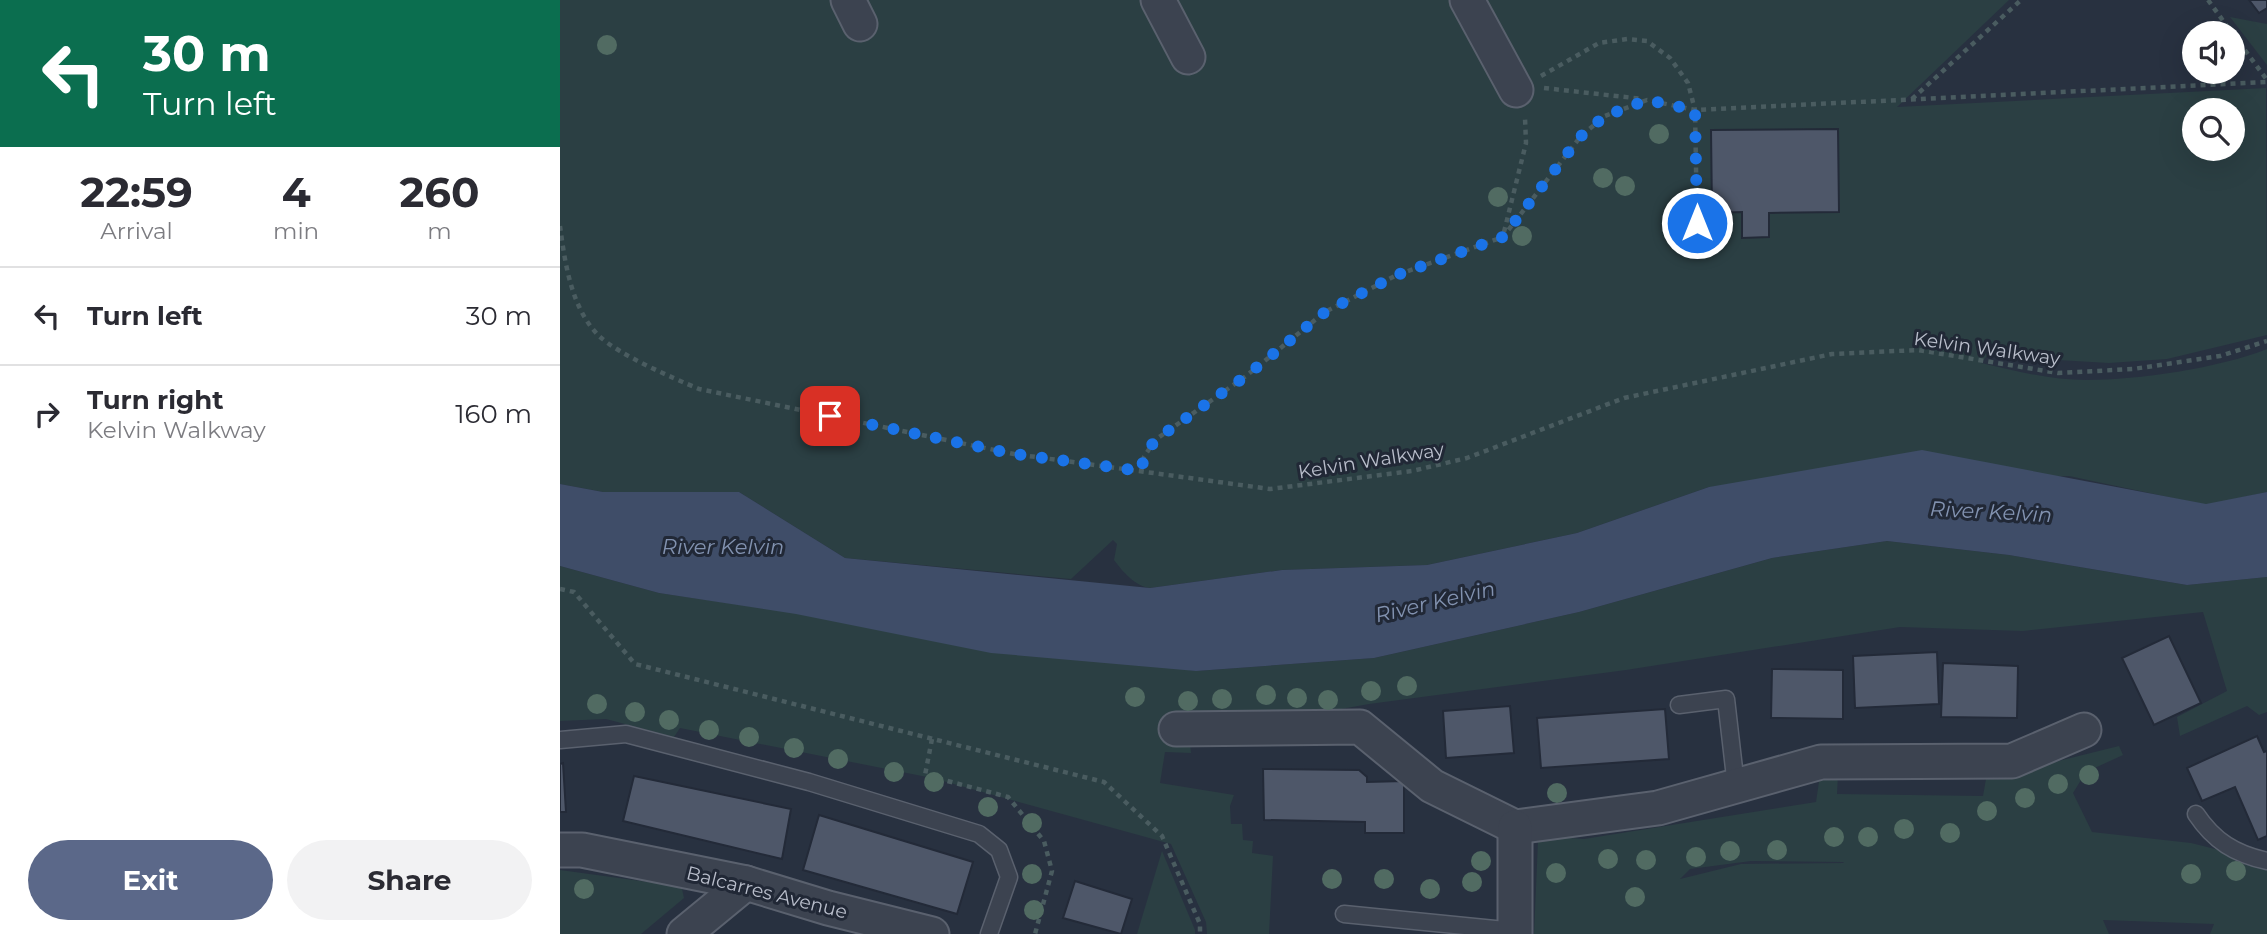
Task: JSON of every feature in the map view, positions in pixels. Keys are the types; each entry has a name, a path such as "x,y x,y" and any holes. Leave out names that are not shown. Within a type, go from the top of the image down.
{"street":[{"path":"1158,0 1188,57"},
{"path":"1467,0 1516,90"},
{"path":"1175,729 1360,727 1432,786 1515,827 1658,808 1821,762 2012,761 2084,730"},
{"path":"1515,827 1515,933"},
{"name":"Balcarres Avenue","path":"560,850 582,850 746,883 828,908 932,934"},
{"path":"684,934 746,883"}],"lane":[{"path":"1679,705 1726,699 1736,786"},
{"path":"560,740 626,734 809,782 979,834 999,850 1009,877 989,934"},
{"path":"2196,814 2214,838 2230,849 2267,861"},
{"path":"1344,914 1515,933"}],"path":[{"path":"1911,100 2021,0"},
{"path":"2208,0 2223,21"},
{"path":"1516,90 1599,43 1647,41 1670,58 1688,83 1695,110 1697,223"},
{"path":"2245,51 2267,81"},
{"path":"1516,90 1543,88 1647,100 1695,110 2267,81"},
{"path":"1503,237 1526,143 1527,126 1516,90"},
{"path":"1141,471 1144,457 1155,440 1246,376 1325,312 1397,275 1503,237 1581,136 1605,116 1647,100"},
{"name":"Kelvin Walkway","path":"560,226 567,274 584,314 600,336 657,371 699,389 1014,454 1270,489 1412,471 1467,458 1624,398 1832,354 1918,350 2058,373 2133,369 2220,356 2267,341"},
{"path":"560,589 574,592 635,664 1104,782 1162,836 1200,924 1200,934"}],"green space":[{"path":"560,0 2009,0 1897,107 2266,88 2267,335 2167,359 2109,363 1987,356 1981,363 2047,377 2107,379 2203,367 2267,349 2267,492 2206,505 2069,476 1709,487 1577,533 1427,565 1282,570 1150,588 1125,574 1114,560 1117,544 1113,540 1071,579 845,558 739,492 603,492 560,484"},
{"path":"2230,17 2267,24 2267,65 2245,36 2245,21 2233,21"},
{"path":"1887,541 2009,555 2187,585 2267,577 2267,712 2259,715 2247,706 2180,736 2177,717 2227,691 2203,612 2023,631 1900,627 1626,670 1369,704 1280,720 1169,723 1167,744 1190,744 1191,753 1165,752 1160,783 1234,795 1230,806 1231,824 1242,824 1243,840 1253,841 1252,853 1273,856 1269,934 1207,934 1206,922 1171,844 932,778 680,728 674,737 606,719 560,721 560,566 659,593 1196,671 1374,658 1579,612 1772,558"},
{"path":"2119,746 2123,755 2086,772 2073,793 2092,832 2191,843 2267,862 2267,934 2210,934 2214,924 2103,920 2109,934 1534,934 1538,841 1542,836 1584,839 1816,802 1820,775 1838,775 1837,794 1983,796 1986,779","holes":["1751,861 1843,862 1741,864 1680,879 1690,869"]},
{"path":"1162,851 1195,930 1195,934 1137,934"},
{"path":"560,870 670,885 682,889 684,898 641,934 560,934"}],"water":[{"name":"River Kelvin","path":"1922,450 2206,504 2267,492 2267,577 2187,585 2009,555 1887,541 1772,558 1579,612 1374,658 1196,671 991,653 796,614 659,593 560,566 560,484 603,492 739,492 845,558 1150,588 1282,570 1427,565 1577,533 1709,487"}],"building":[{"path":"2249,0 2267,0 2267,8 2259,13"},
{"path":"1838,129 1839,212 1769,213 1769,237 1742,238 1742,212 1712,213 1711,130"},
{"path":"2169,636 2201,703 2154,725 2122,658"},
{"path":"1937,652 1939,704 1855,708 1853,656"},
{"path":"1943,663 2018,666 2017,718 1941,717"},
{"path":"1772,669 1843,670 1843,719 1771,718"},
{"path":"1510,706 1514,753 1446,758 1443,711"},
{"path":"1665,709 1669,759 1541,768 1537,718"},
{"path":"2257,736 2264,752 2267,751 2267,836 2258,840 2235,787 2202,801 2187,768"},
{"path":"563,763 566,812 560,812 560,764"},
{"path":"1263,769 1359,770 1367,777 1367,782 1404,781 1404,833 1365,833 1365,822 1264,820"},
{"path":"634,776 791,809 782,859 623,821"},
{"path":"819,815 973,862 957,914 803,870"},
{"path":"1075,881 1132,899 1121,934 1063,918"}],"route":[{"path":"830,416 1014,454 1141,471 1144,457 1155,440 1225,392 1325,312 1369,287 1397,275 1503,237 1581,136 1605,116 1647,100 1695,110 1697,223"}]}
